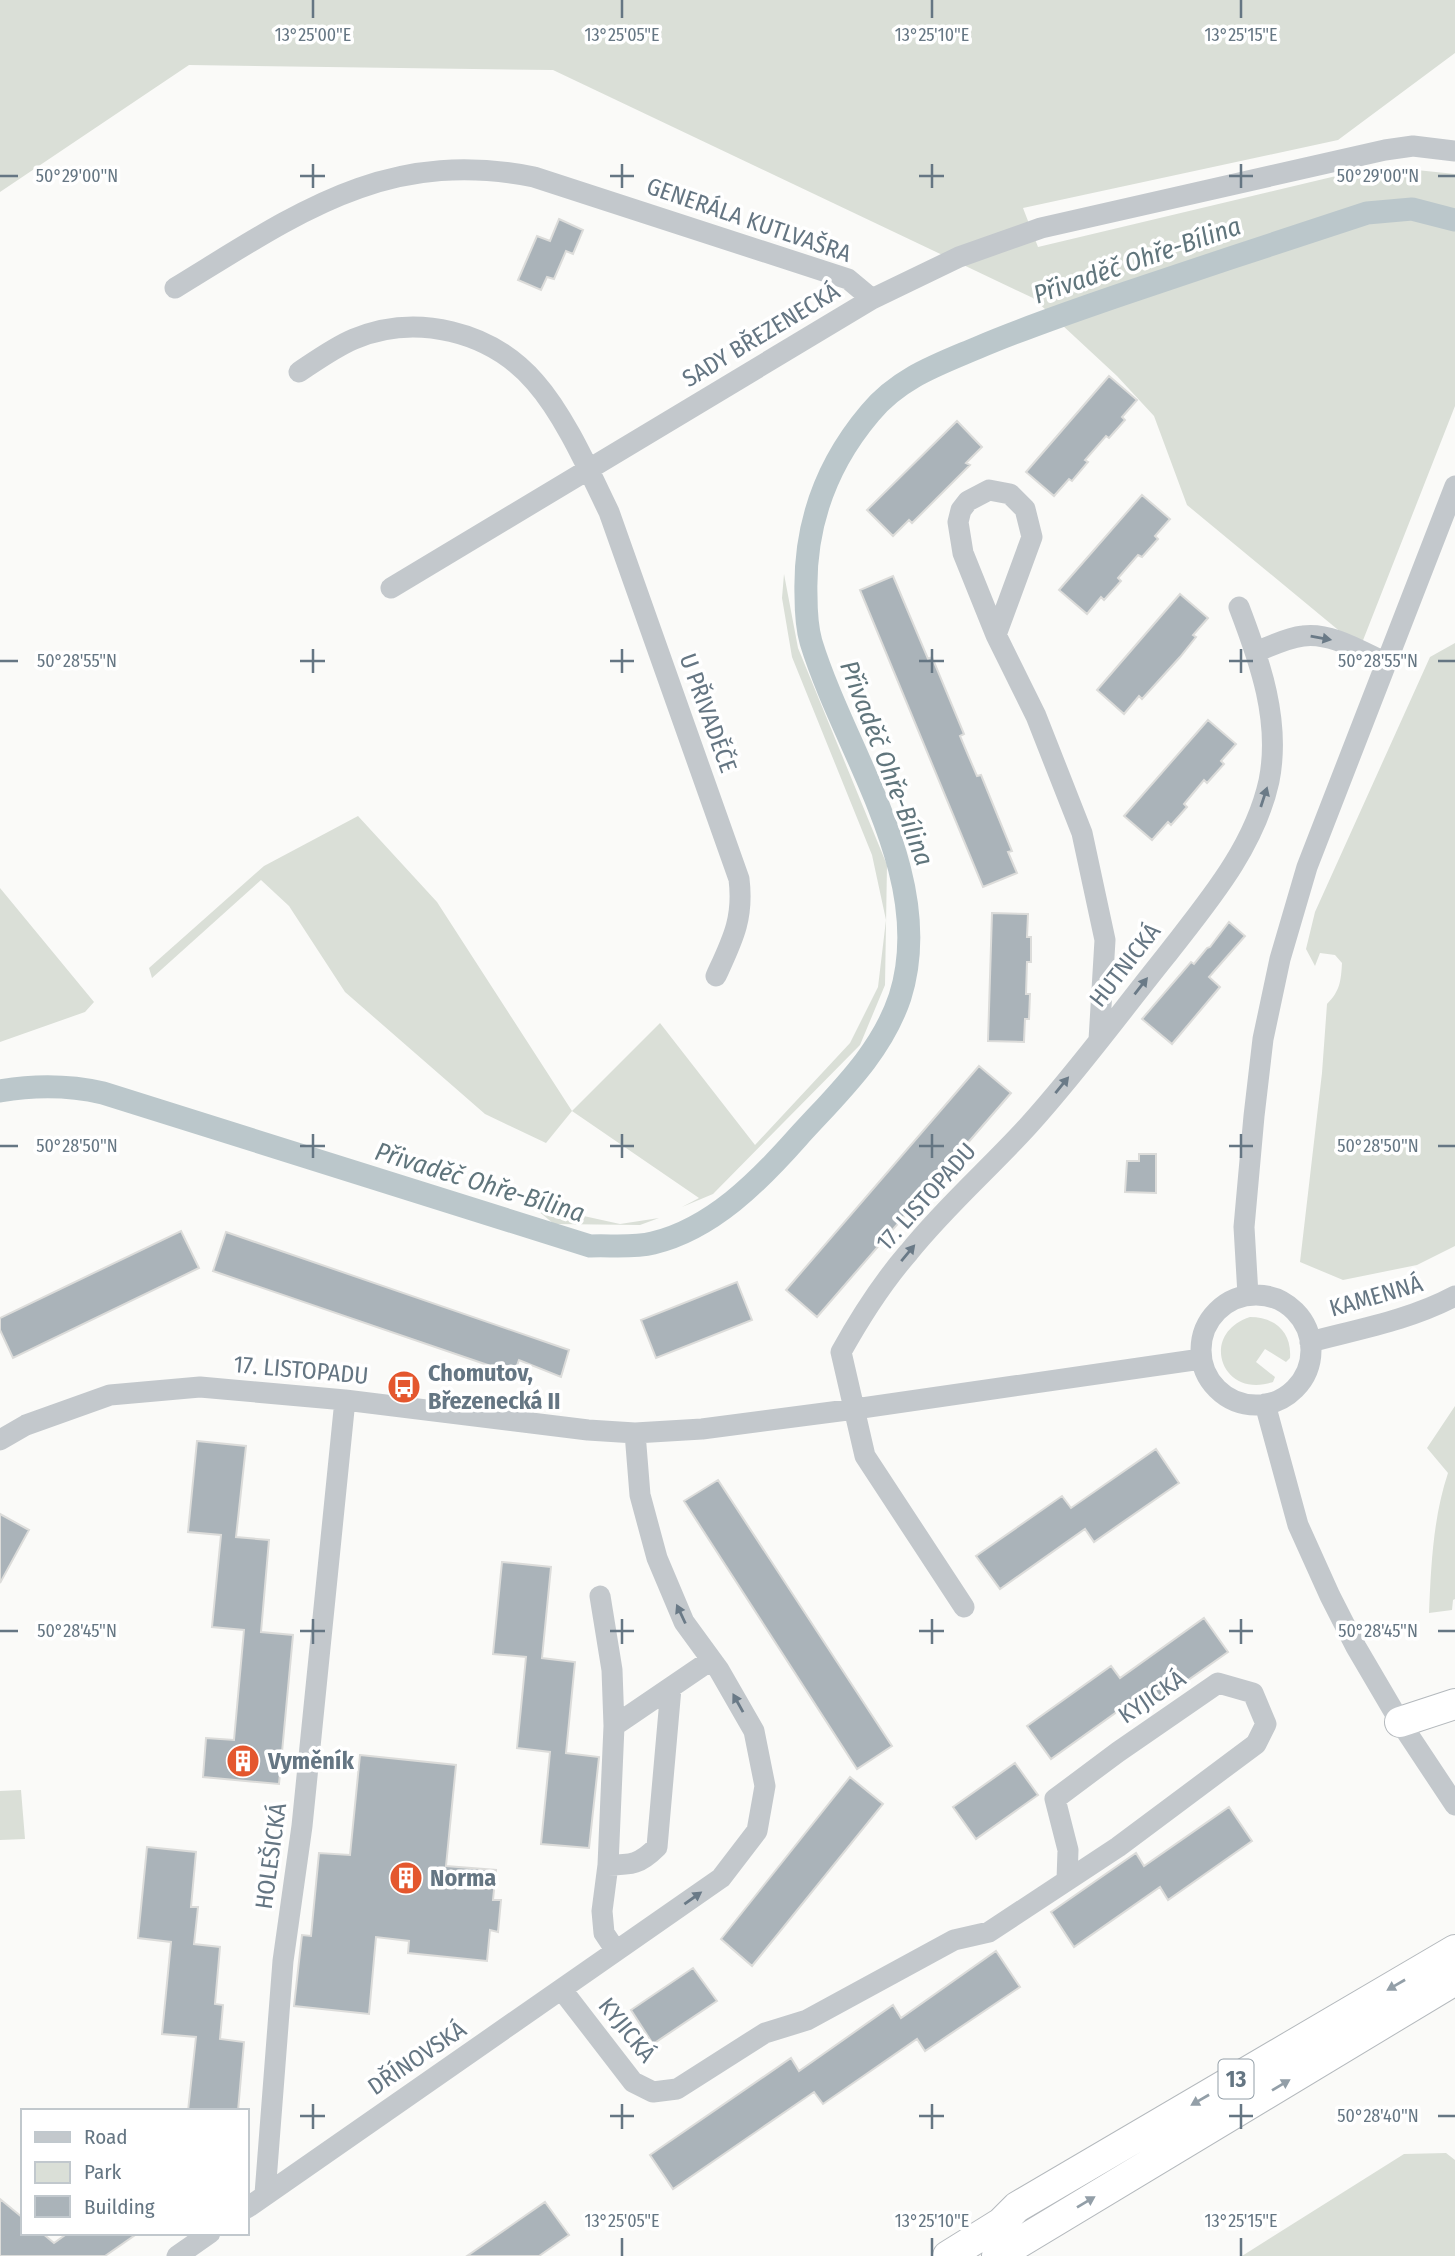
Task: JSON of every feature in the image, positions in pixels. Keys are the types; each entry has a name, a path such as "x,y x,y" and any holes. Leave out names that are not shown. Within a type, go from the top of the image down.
{"highway":[{"path":"1400,1722 1455,1704"},
{"name":"13","path":"948,2256 1001,2223 1017,2207 1455,1950"},
{"name":"13","path":"996,2256 1455,1980"}],"street":[{"name":"SADY BŘEZENECKÁ","path":"391,588 872,299 915,276 1005,240 1079,219 1385,150 1413,146 1455,150"},
{"name":"GENERÁLA KUTLVAŠRA","path":"175,288 290,218 344,192 398,176 465,169 534,177 659,216 848,279 872,299"},
{"path":"299,372 343,344 385,330 423,327 465,335 502,354 534,380 547,397 588,470"},
{"name":"U PŘIVADĚČE","path":"588,470 609,512 740,879 738,926 716,976"},
{"path":"1248,1296 1244,1227 1263,1040 1277,972 1307,867 1455,486"},
{"name":"HUTNICKÁ","path":"996,635 1032,537 1025,509 1010,494 989,490 968,501 961,510 958,522 963,553 996,635 1036,716 1082,833 1105,940 1099,1040"},
{"name":"HUTNICKÁ","path":"1099,1040 1213,896 1243,849 1263,802 1271,765 1272,724 1268,694 1239,607"},
{"path":"1256,653 1287,639 1305,635 1320,636 1386,663"},
{"name":"17. LISTOPADU","path":"855,1409 841,1352 866,1307 910,1250 1029,1124 1099,1040"},
{"path":"1248,1296 1265,1296 1288,1306 1305,1325 1310,1342 1308,1367 1295,1389 1282,1399 1265,1405 1248,1405 1231,1400 1217,1390 1206,1376 1201,1359 1201,1341 1206,1325 1231,1301 1248,1296"},
{"name":"KAMENNÁ","path":"1310,1342 1435,1307 1455,1296"},
{"name":"17. LISTOPADU","path":"0,1440 26,1425 110,1395 200,1387 345,1400 576,1429 635,1433 702,1429 855,1409 1201,1359"},
{"name":"HOLEŠICKÁ","path":"265,2194 283,1961 302,1826 345,1400"},
{"path":"1265,1405 1297,1525 1356,1647 1400,1722 1455,1805"},
{"path":"855,1409 865,1456 964,1607"},
{"name":"DŘÍNOVSKÁ","path":"248,2207 721,1878 757,1831 765,1786 754,1731 719,1670 684,1622 657,1558 639,1486 635,1433"},
{"path":"600,1596 612,1670 614,1726 608,1865 602,1910 604,1933 617,1951"},
{"path":"614,1726 711,1660"},
{"name":"KYJICKÁ","path":"562,1990 633,2082 653,2092 677,2089 765,2033 807,2020 954,1940 989,1931 1118,1847 1256,1744 1266,1724 1253,1693 1218,1683 1118,1752 1055,1800 1068,1850 1067,1880"},
{"path":"608,1865 624,1865 644,1860 657,1847 671,1688"},
{"path":"177,2256 207,2235"}],"green space":[{"path":"0,0 1455,0 1455,53 1338,140 1023,208 1038,247 1378,166 1455,174 1455,406 1360,648 1187,505 1154,416 1117,376 1033,298 553,70 189,65 0,192"},
{"path":"784,574 798,648 887,865 885,985 860,1045 713,1194 682,1207 699,1198 572,1111 660,1023 755,1145 850,1043 878,987 886,920 872,855 792,657 782,598"},
{"path":"1455,643 1455,1246 1417,1265 1343,1280 1300,1262 1322,1073 1327,1004 1339,985 1342,963 1335,955 1320,953 1315,966 1306,949 1315,912 1430,657"},
{"path":"358,816 437,902 572,1111 546,1143 485,1114 345,992 289,906 261,880 152,978 149,968 264,866"},
{"path":"0,888 94,1002 85,1012 0,1042"},
{"path":"521,1197 561,1211 620,1224 659,1218 640,1225 554,1224"},
{"path":"1250,1317 1274,1323 1288,1341 1290,1358 1286,1362 1265,1349 1256,1362 1275,1377 1273,1382 1255,1385 1241,1382 1230,1374 1223,1363 1221,1350 1224,1337 1234,1325"},
{"path":"1455,1406 1455,1599 1452,1610 1429,1613 1436,1525 1448,1473 1427,1448"},
{"path":"21,1790 25,1839 0,1840 0,1791"},
{"path":"1446,2153 1455,2160 1455,2256 1242,2256 1404,2154"}],"building":[{"path":"559,219 583,230 573,254 566,251 554,279 547,277 541,290 518,280 537,236 550,241"},
{"path":"1109,376 1137,400 1122,417 1125,420 1109,438 1106,436 1085,460 1088,462 1072,481 1069,479 1054,496 1026,472"},
{"path":"957,421 982,447 966,463 970,465 912,523 909,520 893,536 867,510"},
{"path":"1142,495 1170,519 1155,536 1158,539 1142,557 1138,555 1118,578 1121,581 1104,600 1101,597 1087,614 1059,590"},
{"path":"893,576 928,659 932,657 964,734 960,736 977,776 981,775 1012,851 1008,852 1017,873 983,887 860,590"},
{"path":"1180,594 1208,618 1193,635 1196,637 1180,657 1142,699 1139,696 1124,714 1097,690"},
{"path":"1208,720 1236,744 1221,761 1224,764 1207,783 1204,780 1184,804 1187,807 1171,825 1168,822 1152,840 1124,816"},
{"path":"992,913 1028,914 1027,937 1031,937 1031,962 1027,962 1026,994 1030,994 1029,1019 1025,1019 1024,1042 988,1041"},
{"path":"1229,922 1245,936 1209,977 1220,987 1172,1044 1142,1019 1191,962 1194,964 1210,947"},
{"path":"979,1066 1011,1093 817,1317 786,1290"},
{"path":"1139,1154 1156,1154 1156,1193 1125,1192 1127,1161 1139,1161"},
{"path":"181,1231 199,1268 13,1358 0,1330 0,1318"},
{"path":"226,1232 569,1350 561,1377 519,1360 514,1374 213,1271"},
{"path":"737,1282 752,1320 656,1358 641,1320"},
{"path":"197,1441 246,1446 236,1537 269,1540 261,1632 293,1635 279,1784 203,1777 206,1738 234,1740 244,1630 212,1627 221,1535 188,1532"},
{"path":"1156,1449 1179,1483 1094,1542 1085,1529 1000,1589 976,1556 1062,1496 1071,1508"},
{"path":"718,1480 892,1746 857,1769 684,1501"},
{"path":"0,1514 29,1530 0,1583"},
{"path":"502,1562 551,1567 542,1658 575,1662 566,1753 599,1757 589,1848 541,1844 550,1752 517,1748 526,1657 493,1654"},
{"path":"1204,1618 1228,1652 1144,1711 1135,1699 1051,1759 1027,1726 1111,1666 1120,1678"},
{"name":"Norma","path":"360,1755 456,1765 446,1866 496,1870 493,1900 501,1900 498,1932 490,1930 487,1961 408,1953 409,1941 376,1937 369,2014 294,2006 302,1935 311,1936 319,1853 350,1855"},
{"path":"1015,1763 1038,1795 976,1839 953,1807"},
{"path":"850,1777 883,1804 752,1966 721,1939"},
{"path":"1229,1807 1252,1841 1168,1900 1160,1887 1074,1947 1051,1912 1136,1853 1144,1866"},
{"path":"147,1847 196,1852 191,1907 198,1907 194,1944 220,1947 215,2004 223,2005 220,2039 244,2042 238,2109 188,2109 196,2037 162,2034 171,1942 138,1938"},
{"path":"996,1951 1020,1987 925,2051 917,2039 823,2104 814,2092 673,2189 650,2155 791,2058 799,2071 893,2005 901,2018"},
{"path":"693,1968 717,2001 653,2044 631,2010"},
{"path":"0,2199 21,2216 21,2235 44,2235 54,2243 65,2235 135,2235 105,2256 0,2256"},
{"path":"545,2202 569,2235 539,2256 467,2256"}],"waterway":[{"name":"Přivaděč Ohře-Bílina","path":"0,1091 52,1087 103,1093 590,1246 645,1245 695,1227 715,1215 751,1186 842,1089 882,1037 900,997 908,952 907,907 898,861 811,642 806,601 809,545 821,498 841,454 870,413 893,390 919,374 995,340 1070,312 1367,213 1412,209 1455,220"}],"place":[{"name":"Chomutov, Březenecká II","path":"404,1387"},
{"name":"Vyměník","path":"243,1761"},
{"name":"Norma","path":"406,1878"}]}
